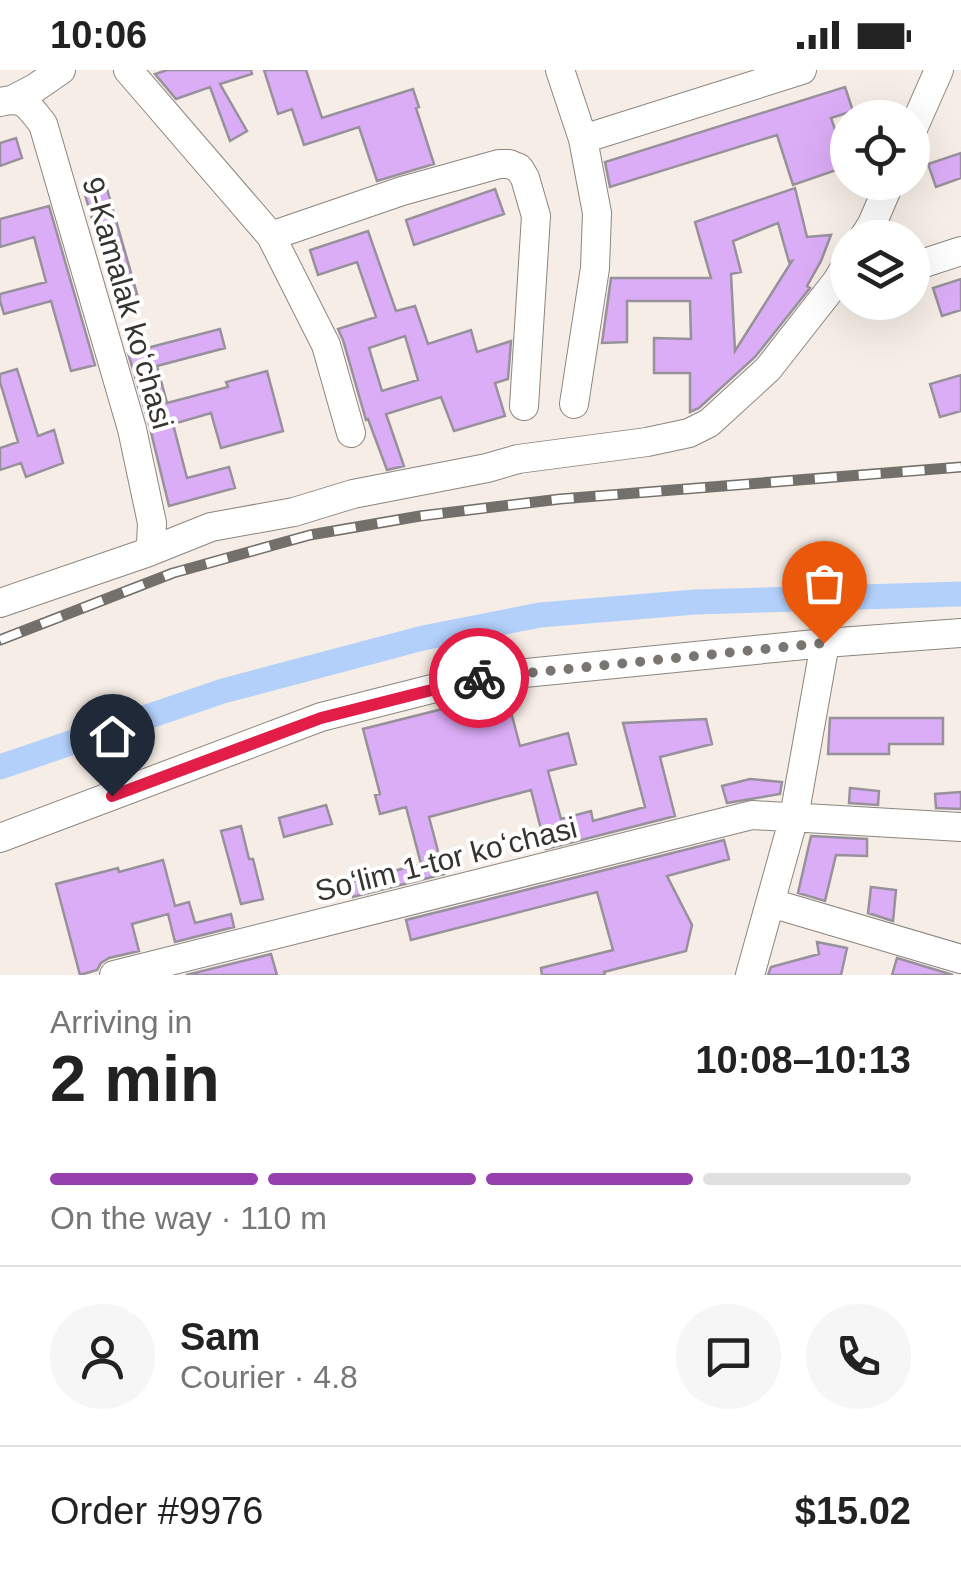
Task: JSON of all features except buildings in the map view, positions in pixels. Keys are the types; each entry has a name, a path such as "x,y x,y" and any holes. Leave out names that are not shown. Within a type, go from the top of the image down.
{"street":[{"path":"7,100 61,70"},
{"path":"128,70 271,236 326,344 351,433"},
{"path":"560,70 583,139 597,213 594,268 574,404"},
{"path":"583,139 802,70"},
{"path":"926,100 939,70"},
{"name":"9-Kamalak koʻchasi","path":"7,100 26,103 43,124 132,429 151,516 152,536 146,553"},
{"path":"271,236 402,191 499,164 519,168 536,216 524,406"},
{"path":"930,262 961,251"},
{"path":"0,604 212,526 294,512 354,494 518,459 689,433 709,423 768,370 830,292"},
{"path":"0,838 321,718 475,678 961,633"},
{"path":"750,975 794,817 824,643"},
{"name":"Soʻlim 1-tor koʻchasi","path":"114,975 752,815 961,827"},
{"path":"771,903 961,959"}],"waterway":[{"path":"0,767 223,691 423,638 540,615 695,602 961,594"}],"railway":[{"path":"0,640 173,573 310,535 420,516 560,499 961,467"}],"way so far":[{"path":"479,678 824,643"}],"route":[{"path":"112,796 321,718 479,678"}]}
